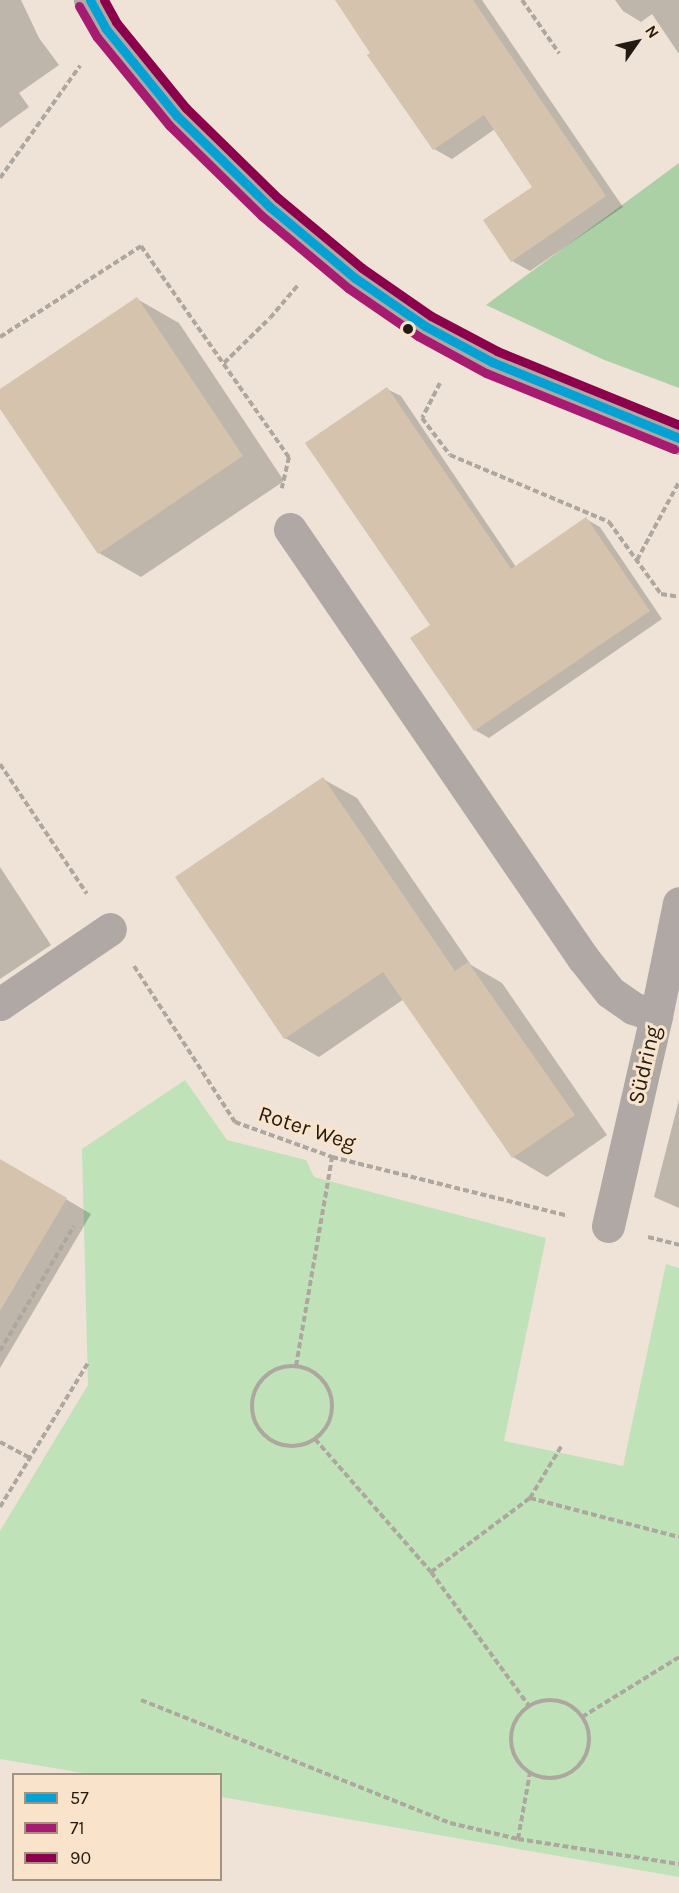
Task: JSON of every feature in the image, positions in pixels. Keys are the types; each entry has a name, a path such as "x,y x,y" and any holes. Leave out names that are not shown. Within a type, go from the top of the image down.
{"street":[{"path":"90,0 106,29 177,116 270,207 356,278 425,326 492,362 679,438"},
{"path":"290,529 610,992 633,1008 656,1016"},
{"name":"Südring","path":"608,1226 679,903"},
{"path":"0,1004 110,929"}],"path":[{"path":"522,0 559,53"},
{"path":"0,178 81,65"},
{"path":"0,337 141,246 289,457 277,511 290,529"},
{"path":"224,363 270,318 326,253"},
{"path":"460,345 422,418 450,455 609,522 661,594 679,597"},
{"path":"637,560 679,482"},
{"name":"Roter Weg","path":"0,764 235,1122 332,1157 679,1245"},
{"path":"296,1365 332,1157"},
{"path":"0,1351 74,1226"},
{"path":"0,1507 88,1363"},
{"path":"296,1365 320,1378 328,1389 332,1403 325,1429 315,1439 297,1446 278,1444 262,1433 253,1416 253,1397 261,1379 283,1367 296,1365"},
{"path":"315,1439 431,1572 529,1706"},
{"path":"0,1442 30,1458"},
{"path":"431,1572 530,1498 562,1445"},
{"path":"530,1498 679,1537"},
{"path":"582,1717 679,1657"},
{"path":"141,1700 450,1823 518,1839 679,1864"},
{"path":"551,1700 563,1702 582,1717 589,1742 578,1766 567,1774 555,1778 542,1777 530,1772 520,1764 511,1739 513,1726 529,1706 551,1700"},
{"path":"518,1839 530,1772"}],"green space":[{"path":"679,163 679,388 602,359 486,305"},
{"path":"185,1080 227,1140 306,1160 314,1177 546,1238 504,1441 623,1466 666,1264 679,1268 679,1877 222,1797 222,1773 83,1773 0,1759 0,1531 88,1385 82,1149"}],"building":[{"path":"335,0 473,0 606,196 511,262 483,220 532,187 484,115 433,150 367,55 370,53"},
{"path":"137,297 243,456 98,554 0,409 0,389"},
{"path":"387,387 511,569 586,517 650,611 474,731 410,638 430,625 305,443"},
{"path":"323,777 455,971 468,962 575,1115 512,1158 383,972 284,1039 175,877"},
{"path":"0,1159 67,1198 0,1311"}],"transit line":[{"name":"57","path":"90,0 106,29 177,116 270,207 355,278 425,326 492,362 679,438"},
{"name":"90","path":"104,0 116,22 186,108 278,198 362,268 431,316 497,351 679,425"},
{"name":"71","path":"79,6 97,37 169,125 262,216 348,288 418,336 486,373 674,449"}]}
